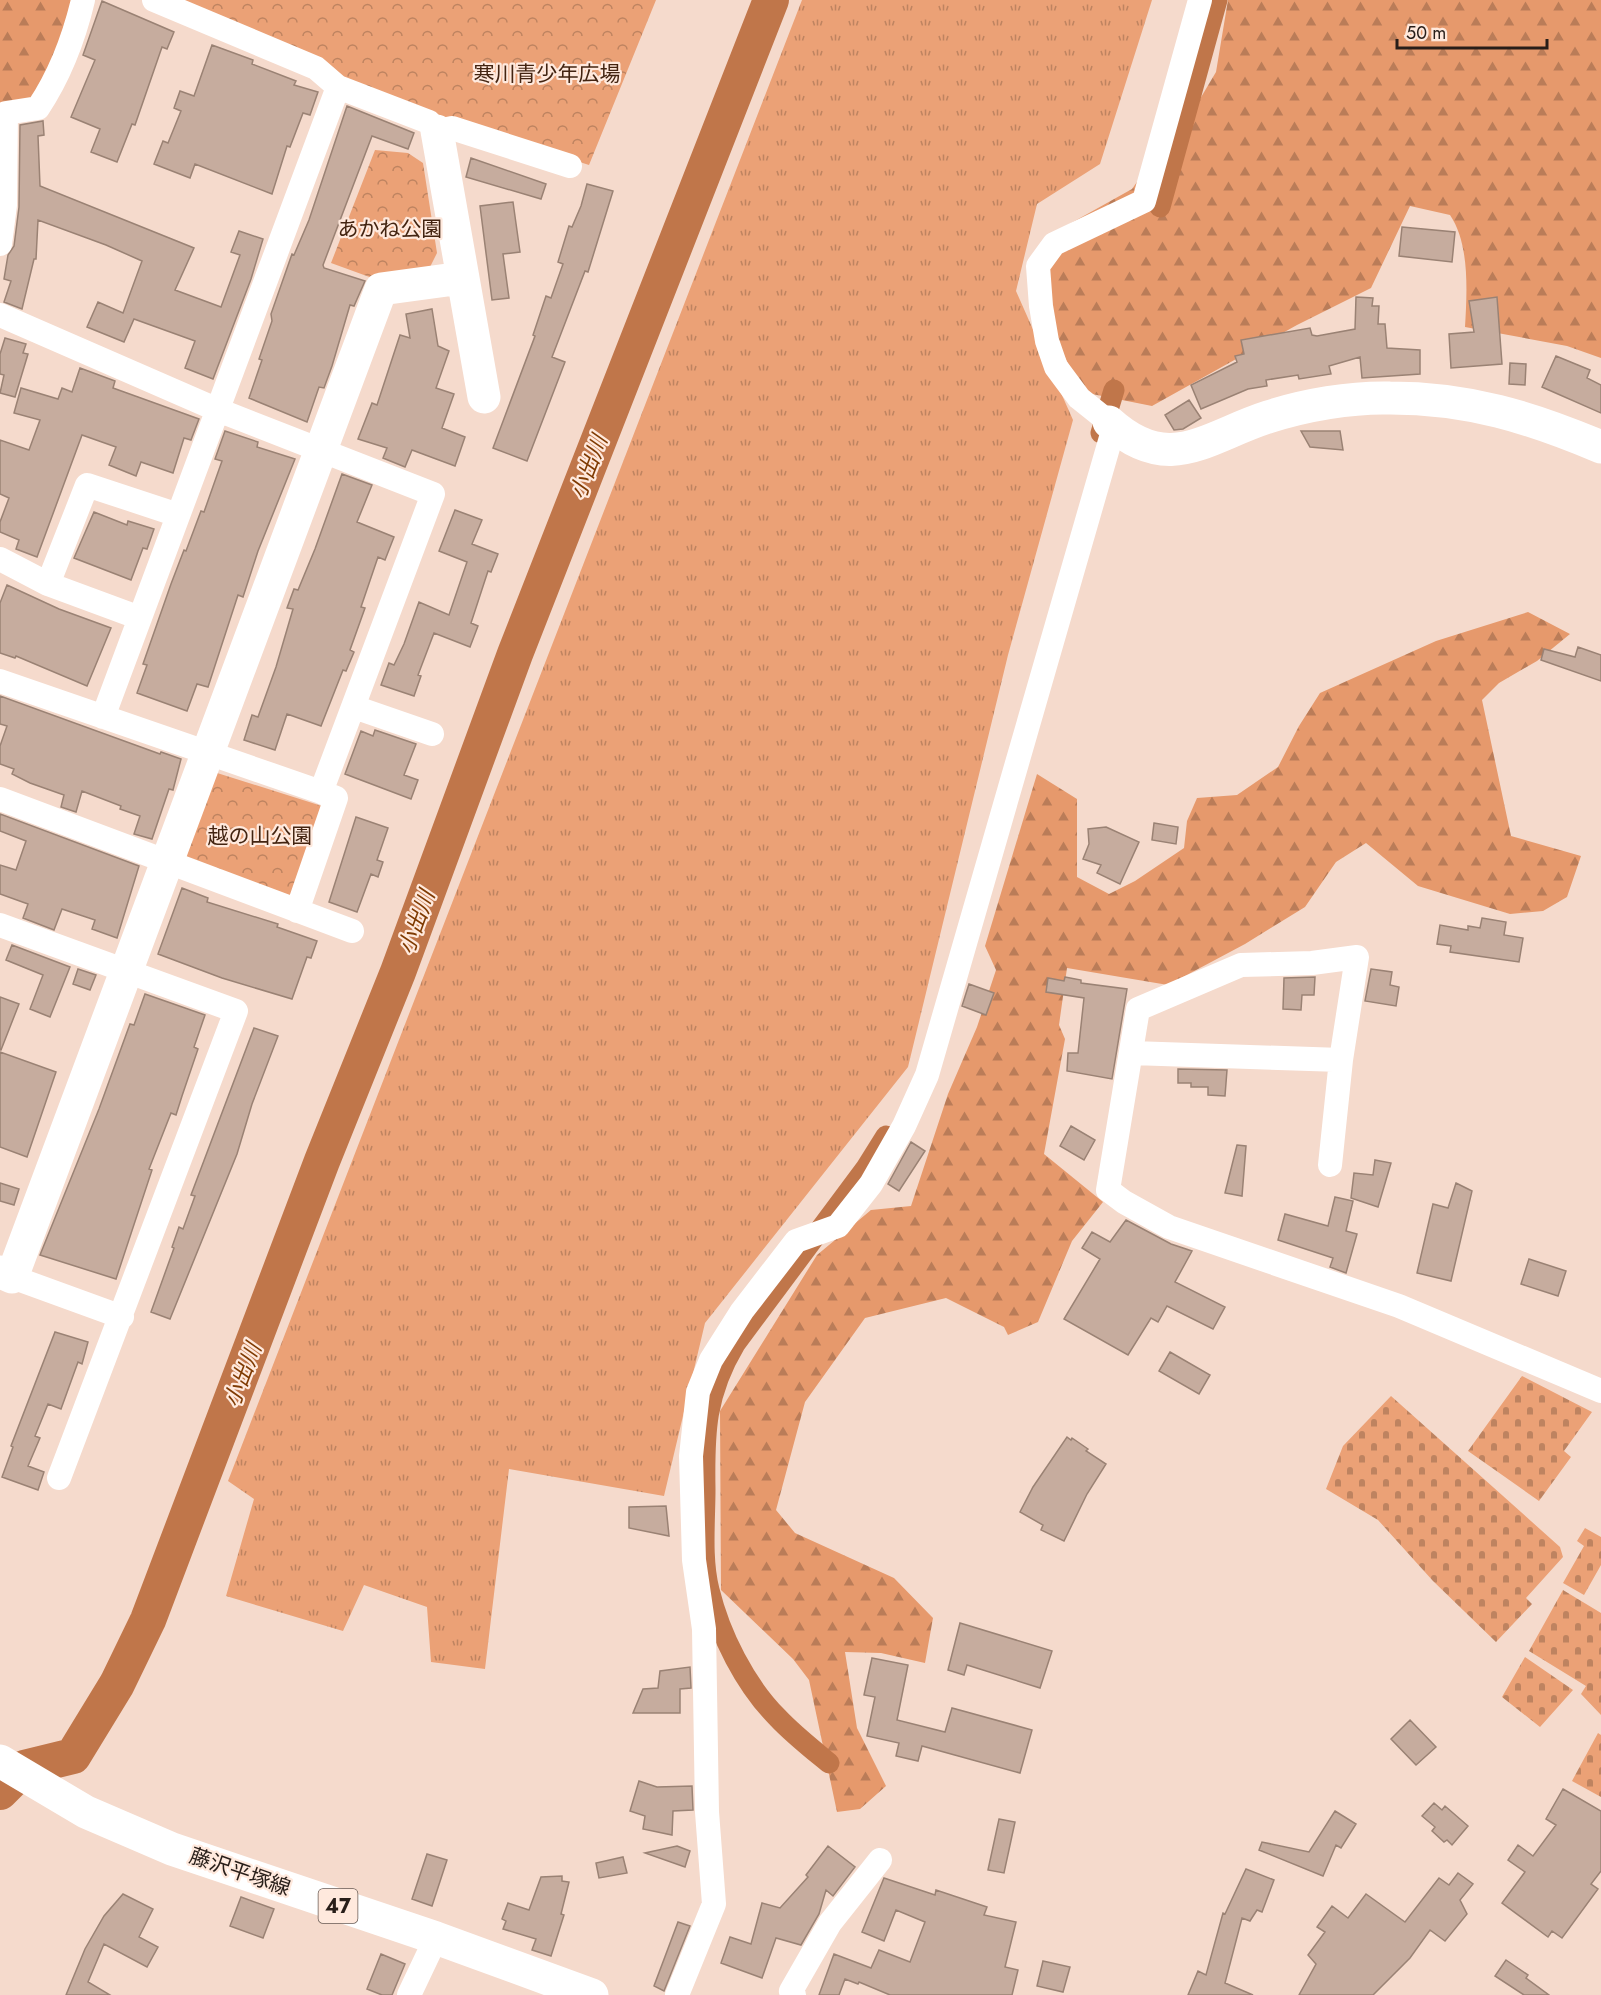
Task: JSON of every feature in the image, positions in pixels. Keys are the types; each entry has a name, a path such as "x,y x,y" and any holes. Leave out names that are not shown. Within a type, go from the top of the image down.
{"street":[{"path":"0,244 4,205 6,113 38,108 53,86 77,28 83,0"},
{"path":"154,0 316,68 338,87 429,122 437,131 484,397"},
{"path":"1200,0 1144,201 1054,244 1038,266 1047,341 1056,367 1079,398 1144,446 1162,451 1187,449 1269,417 1327,404 1387,397 1443,399 1495,409 1543,422 1601,447"},
{"path":"103,717 338,87"},
{"path":"437,131 452,128 570,166"},
{"path":"122,1317 6,1274 126,972 381,289 462,278"},
{"path":"0,315 218,410 433,494 321,792"},
{"path":"677,1995 714,1904 715,1890 707,1812 704,1629 694,1560 692,1456 698,1392 711,1360 742,1311 796,1241 838,1226 871,1184 904,1126 927,1075 1108,421"},
{"path":"48,584 87,485 178,516"},
{"path":"0,559 48,584 140,618"},
{"path":"0,681 336,798 297,910"},
{"path":"354,707 432,734"},
{"path":"0,800 352,931"},
{"path":"1,929 236,1011 122,1317 59,1478"},
{"path":"1330,1165 1341,1060 1357,957 1312,963 1241,965 1138,1009 1108,1190 1124,1203 1170,1227 1399,1306 1601,1391"},
{"path":"1132,1053 1341,1060"},
{"name":"藤沢平塚線","path":"0,1761 86,1812 171,1849 436,1938 592,1995"},
{"path":"794,1995 791,1991 830,1923 880,1860"},
{"path":"409,1995 436,1938"}],"green space":[{"path":"0,0 72,0 46,85 35,101 0,110"},
{"name":"寒川青少年広場","path":"176,0 656,0 589,165 439,117 344,79"},
{"path":"802,0 1152,0 1100,164 1037,204 1016,291 1073,420 1008,655 908,1067 705,1323 664,1496 509,1469 485,1669 431,1662 427,1607 364,1585 343,1631 226,1596 254,1499 228,1481"},
{"path":"1228,0 1601,0 1601,358 1567,346 1465,327 1466,269 1461,240 1456,227 1450,215 1410,206 1371,288 1297,325 1152,406 1082,392 1058,343 1047,275 1055,232 1132,189 1178,124 1197,104 1216,72"},
{"name":"あかね公園","path":"375,150 408,153 423,163 437,253 428,271 375,279 331,263"},
{"path":"1528,612 1570,634 1537,661 1499,683 1482,700 1511,836 1581,856 1567,897 1543,911 1510,914 1418,886 1366,843 1336,862 1305,907 1245,944 1168,985 1067,968 1059,1025 1065,1039 1044,1154 1103,1202 1072,1241 1038,1322 1008,1335 1004,1327 946,1298 865,1318 805,1402 776,1510 795,1533 894,1578 933,1618 925,1663 881,1653 845,1652 857,1728 886,1786 860,1809 837,1812 809,1680 793,1659 721,1590 720,1411 817,1255 871,1210 911,1206 948,1094 977,1027 996,970 985,946 1037,774 1077,799 1077,877 1109,894 1135,881 1184,848 1187,821 1197,798 1237,795 1278,767 1299,726 1320,693 1436,641"},
{"name":"越の山公園","path":"214,772 325,807 292,897 179,858"},
{"path":"1522,1376 1592,1412 1564,1451 1571,1457 1539,1501 1468,1451"},
{"path":"1391,1396 1560,1547 1563,1557 1526,1598 1532,1604 1496,1642 1433,1581 1378,1520 1326,1489 1343,1446"},
{"path":"1585,1528 1601,1537 1601,1565 1584,1595 1563,1583 1584,1546 1577,1541"},
{"path":"1563,1590 1601,1613 1601,1715 1581,1694 1586,1686 1529,1651"},
{"path":"1525,1657 1573,1690 1540,1727 1502,1697"},
{"path":"1598,1733 1601,1735 1601,1797 1572,1781"}],"building":[{"path":"102,1 174,32 167,49 162,47 135,125 132,124 117,162 91,152 100,129 71,117 95,60 83,55"},
{"path":"212,45 253,60 252,64 296,81 294,85 318,92 310,115 303,113 290,147 287,146 272,194 195,164 190,178 154,164 163,141 168,143 181,111 174,108 180,91 194,96"},
{"path":"347,106 414,133 408,149 372,136 323,265 324,268 365,281 354,306 350,305 324,388 319,387 307,422 249,398 262,360 259,359 272,321 271,314 292,254 294,255 309,220"},
{"path":"43,121 44,135 38,136 40,186 194,248 175,290 221,307 240,255 231,252 239,231 263,239 251,279 213,379 185,368 195,341 134,319 124,342 87,327 98,302 123,313 142,261 106,245 38,220 36,259 34,259 22,309 4,302 11,281 4,279 8,255 14,246 19,207 20,125"},
{"path":"471,158 546,184 541,199 466,177"},
{"path":"587,184 613,191 588,272 585,271 552,357 565,362 527,461 493,448 535,336 533,335 546,296 551,298 563,264 558,262 569,226 572,227 581,206"},
{"path":"513,202 520,252 503,254 509,298 492,300 480,206"},
{"path":"1402,227 1455,232 1452,262 1399,256"},
{"path":"1356,297 1373,298 1372,306 1379,306 1378,324 1385,324 1387,348 1420,350 1420,374 1362,378 1360,357 1329,366 1331,374 1299,379 1298,375 1266,380 1267,386 1248,389 1201,409 1191,385 1237,362 1235,356 1244,354 1241,340 1310,328 1312,335 1317,336 1355,329"},
{"path":"1497,297 1502,364 1451,368 1449,334 1474,332 1469,301"},
{"path":"432,309 438,346 449,351 436,388 454,394 442,428 465,437 455,466 412,450 405,467 383,458 387,448 358,439 372,403 377,405 400,335 410,338 406,314"},
{"path":"5,338 26,344 23,353 28,354 15,397 0,393 4,375 0,374 0,354"},
{"path":"1556,356 1590,370 1587,378 1601,385 1601,413 1542,387"},
{"path":"1510,363 1526,364 1525,385 1509,384"},
{"path":"80,368 115,381 113,388 199,419 191,440 184,438 173,473 141,462 136,476 109,465 116,447 82,435 37,557 16,549 19,540 0,532 0,522 9,498 0,494 0,440 29,450 40,420 14,413 21,388 58,399 62,388 72,392"},
{"path":"1189,400 1201,418 1183,429 1174,430 1165,415"},
{"path":"225,431 258,442 257,447 295,459 258,551 243,597 238,595 208,687 197,684 187,711 137,693 147,665 143,664 171,584 201,511 204,512 222,461 215,459"},
{"path":"1301,431 1340,431 1343,450 1310,447"},
{"path":"342,474 372,485 357,522 394,537 385,560 378,557 361,607 365,608 350,650 354,652 346,671 343,670 321,726 287,714 275,750 244,740 252,715 258,717 276,667 293,609 287,608 294,589 298,590"},
{"path":"455,510 482,520 472,544 498,554 491,572 488,571 471,623 478,626 470,647 434,633 418,675 421,676 414,696 381,685 389,663 394,665 404,644 419,602 449,615 467,562 439,551"},
{"path":"94,512 127,525 128,521 154,529 147,549 143,548 131,580 74,558"},
{"path":"7,585 59,609 111,628 87,686 16,656 15,658 0,653 0,603"},
{"path":"1578,647 1601,655 1601,681 1541,660 1544,649 1575,657"},
{"path":"0,696 160,754 161,752 181,759 173,790 169,789 152,839 134,834 140,816 120,809 121,806 82,791 76,812 61,807 64,795 30,783 12,774 14,769 0,764 0,746 7,726 0,724"},
{"path":"375,730 416,744 404,775 418,780 411,799 345,774 361,731 373,736"},
{"path":"0,814 139,866 117,938 92,929 95,920 62,909 54,930 23,918 28,904 0,894 0,865 16,870 26,841 0,831"},
{"path":"356,817 388,828 377,860 383,862 378,877 371,874 357,912 329,902"},
{"path":"1154,823 1178,827 1176,844 1152,840"},
{"path":"1106,827 1139,842 1120,884 1097,873 1101,865 1083,859 1089,844 1088,829"},
{"path":"182,888 208,898 207,902 278,924 277,927 317,941 311,958 307,957 292,999 222,978 158,954"},
{"path":"1482,918 1506,922 1504,935 1523,938 1519,962 1450,952 1451,946 1437,944 1440,925 1468,930 1468,926 1480,928"},
{"path":"12,945 70,967 50,1017 30,1009 43,975 6,960"},
{"path":"78,969 96,975 90,990 73,984"},
{"path":"1371,969 1392,972 1390,985 1399,987 1396,1006 1365,1001"},
{"path":"1065,977 1081,980 1081,983 1127,989 1112,1079 1067,1071 1068,1053 1078,1053 1084,998 1046,992 1048,978 1064,981"},
{"path":"1315,977 1314,995 1302,995 1301,1010 1283,1009 1284,978"},
{"path":"969,984 994,993 986,1015 962,1006"},
{"path":"145,994 205,1015 194,1047 198,1049 176,1115 171,1113 149,1169 152,1170 116,1279 40,1255 99,1109 130,1024 134,1025"},
{"path":"0,997 19,1004 1,1050 0,1050"},
{"path":"254,1028 278,1036 252,1104 237,1154 170,1319 151,1312 174,1248 172,1247 179,1227 183,1229 195,1196 191,1195"},
{"path":"0,1052 56,1072 27,1157 0,1147"},
{"path":"1178,1069 1227,1070 1225,1096 1208,1095 1208,1087 1191,1087 1191,1083 1178,1083"},
{"path":"1071,1126 1095,1140 1084,1160 1060,1146"},
{"path":"911,1142 925,1151 899,1191 888,1184"},
{"path":"1237,1145 1246,1146 1242,1196 1225,1193"},
{"path":"1375,1160 1391,1163 1378,1207 1351,1198 1354,1173 1373,1175"},
{"path":"0,1183 19,1189 14,1205 0,1201"},
{"path":"1456,1183 1472,1191 1451,1281 1417,1273 1433,1204 1448,1208"},
{"path":"1335,1197 1353,1201 1346,1231 1357,1234 1346,1273 1330,1267 1333,1258 1278,1240 1285,1214 1328,1226"},
{"path":"1126,1220 1171,1244 1192,1251 1175,1282 1225,1307 1213,1329 1167,1306 1158,1322 1151,1318 1128,1355 1064,1319 1100,1259 1082,1248 1092,1232 1110,1242"},
{"path":"1529,1259 1566,1271 1558,1296 1521,1284"},
{"path":"55,1332 88,1342 82,1364 78,1362 61,1409 48,1404 35,1436 40,1438 28,1466 44,1472 38,1490 2,1477 13,1447 11,1446"},
{"path":"1170,1352 1210,1375 1199,1394 1159,1371"},
{"path":"1067,1437 1088,1449 1086,1451 1106,1464 1087,1494 1064,1541 1041,1530 1043,1525 1020,1512 1033,1487"},
{"path":"666,1506 669,1536 629,1528 629,1507"},
{"path":"960,1623 1052,1651 1040,1688 967,1665 964,1675 948,1670"},
{"path":"872,1658 908,1665 897,1720 945,1732 952,1708 1032,1730 1020,1773 922,1746 918,1761 896,1756 899,1743 867,1736 875,1697 864,1695"},
{"path":"690,1667 691,1688 680,1689 680,1713 633,1713 643,1689 658,1688 660,1671"},
{"path":"1410,1720 1436,1747 1416,1765 1391,1739"},
{"path":"639,1781 657,1787 692,1786 693,1810 673,1811 672,1835 643,1829 645,1816 630,1811"},
{"path":"1563,1789 1601,1811 1601,1871 1591,1884 1598,1889 1562,1938 1552,1931 1548,1937 1502,1903 1525,1872 1508,1860 1518,1845 1533,1856 1556,1825 1546,1819"},
{"path":"1434,1803 1442,1810 1445,1806 1468,1826 1452,1845 1447,1840 1444,1842 1432,1831 1435,1827 1422,1816"},
{"path":"1335,1811 1356,1824 1341,1848 1336,1845 1323,1876 1259,1850 1262,1842 1309,1852"},
{"path":"999,1819 1015,1822 1004,1873 988,1870"},
{"path":"677,1846 690,1851 685,1867 645,1853"},
{"path":"828,1846 855,1867 833,1896 826,1890 819,1914 801,1945 776,1938 762,1978 721,1963 730,1937 751,1944 762,1903 780,1908 808,1877 806,1875"},
{"path":"427,1854 447,1860 432,1906 412,1899"},
{"path":"623,1857 627,1873 599,1878 596,1863"},
{"path":"1246,1869 1274,1880 1262,1912 1257,1910 1250,1921 1242,1918 1225,1983 1253,1995 1188,1995 1198,1971 1206,1975 1223,1913 1225,1914"},
{"path":"1458,1873 1473,1884 1460,1900 1467,1914 1445,1941 1430,1930 1410,1958 1373,1995 1299,1995 1316,1964 1308,1955 1325,1932 1317,1927 1332,1906 1348,1918 1366,1894 1405,1922 1439,1878 1449,1885"},
{"path":"562,1876 562,1881 569,1882 561,1914 564,1915 551,1956 532,1950 536,1939 503,1929 506,1921 502,1919 508,1903 529,1910 541,1877"},
{"path":"884,1878 935,1895 936,1890 987,1907 984,1915 1016,1922 1005,1967 1018,1970 1012,1995 890,1995 859,1982 858,1984 845,1979 839,1995 819,1995 834,1954 871,1968 879,1950 910,1962 925,1922 896,1910 884,1941 862,1932"},
{"path":"123,1894 153,1909 139,1937 158,1947 147,1967 104,1944 88,1982 110,1995 66,1995 85,1949 104,1916"},
{"path":"241,1897 274,1909 263,1938 230,1926"},
{"path":"678,1922 690,1926 664,1991 654,1986"},
{"path":"381,1954 405,1964 392,1995 382,1995 367,1989"},
{"path":"1506,1960 1528,1975 1526,1978 1549,1995 1524,1995 1495,1976"},
{"path":"1043,1961 1070,1967 1063,1992 1037,1986"}],"waterway":[{"name":"小出川","path":"0,1792 24,1768 73,1756 117,1684 148,1620 322,1161 398,972 515,654 771,0"},
{"path":"1160,207 1217,0"},
{"path":"1101,433 1114,390"},
{"path":"829,1763 790,1730 766,1705 735,1658 720,1624 709,1590 705,1565 706,1432 712,1397 725,1362 735,1344 866,1168 886,1136"}]}
